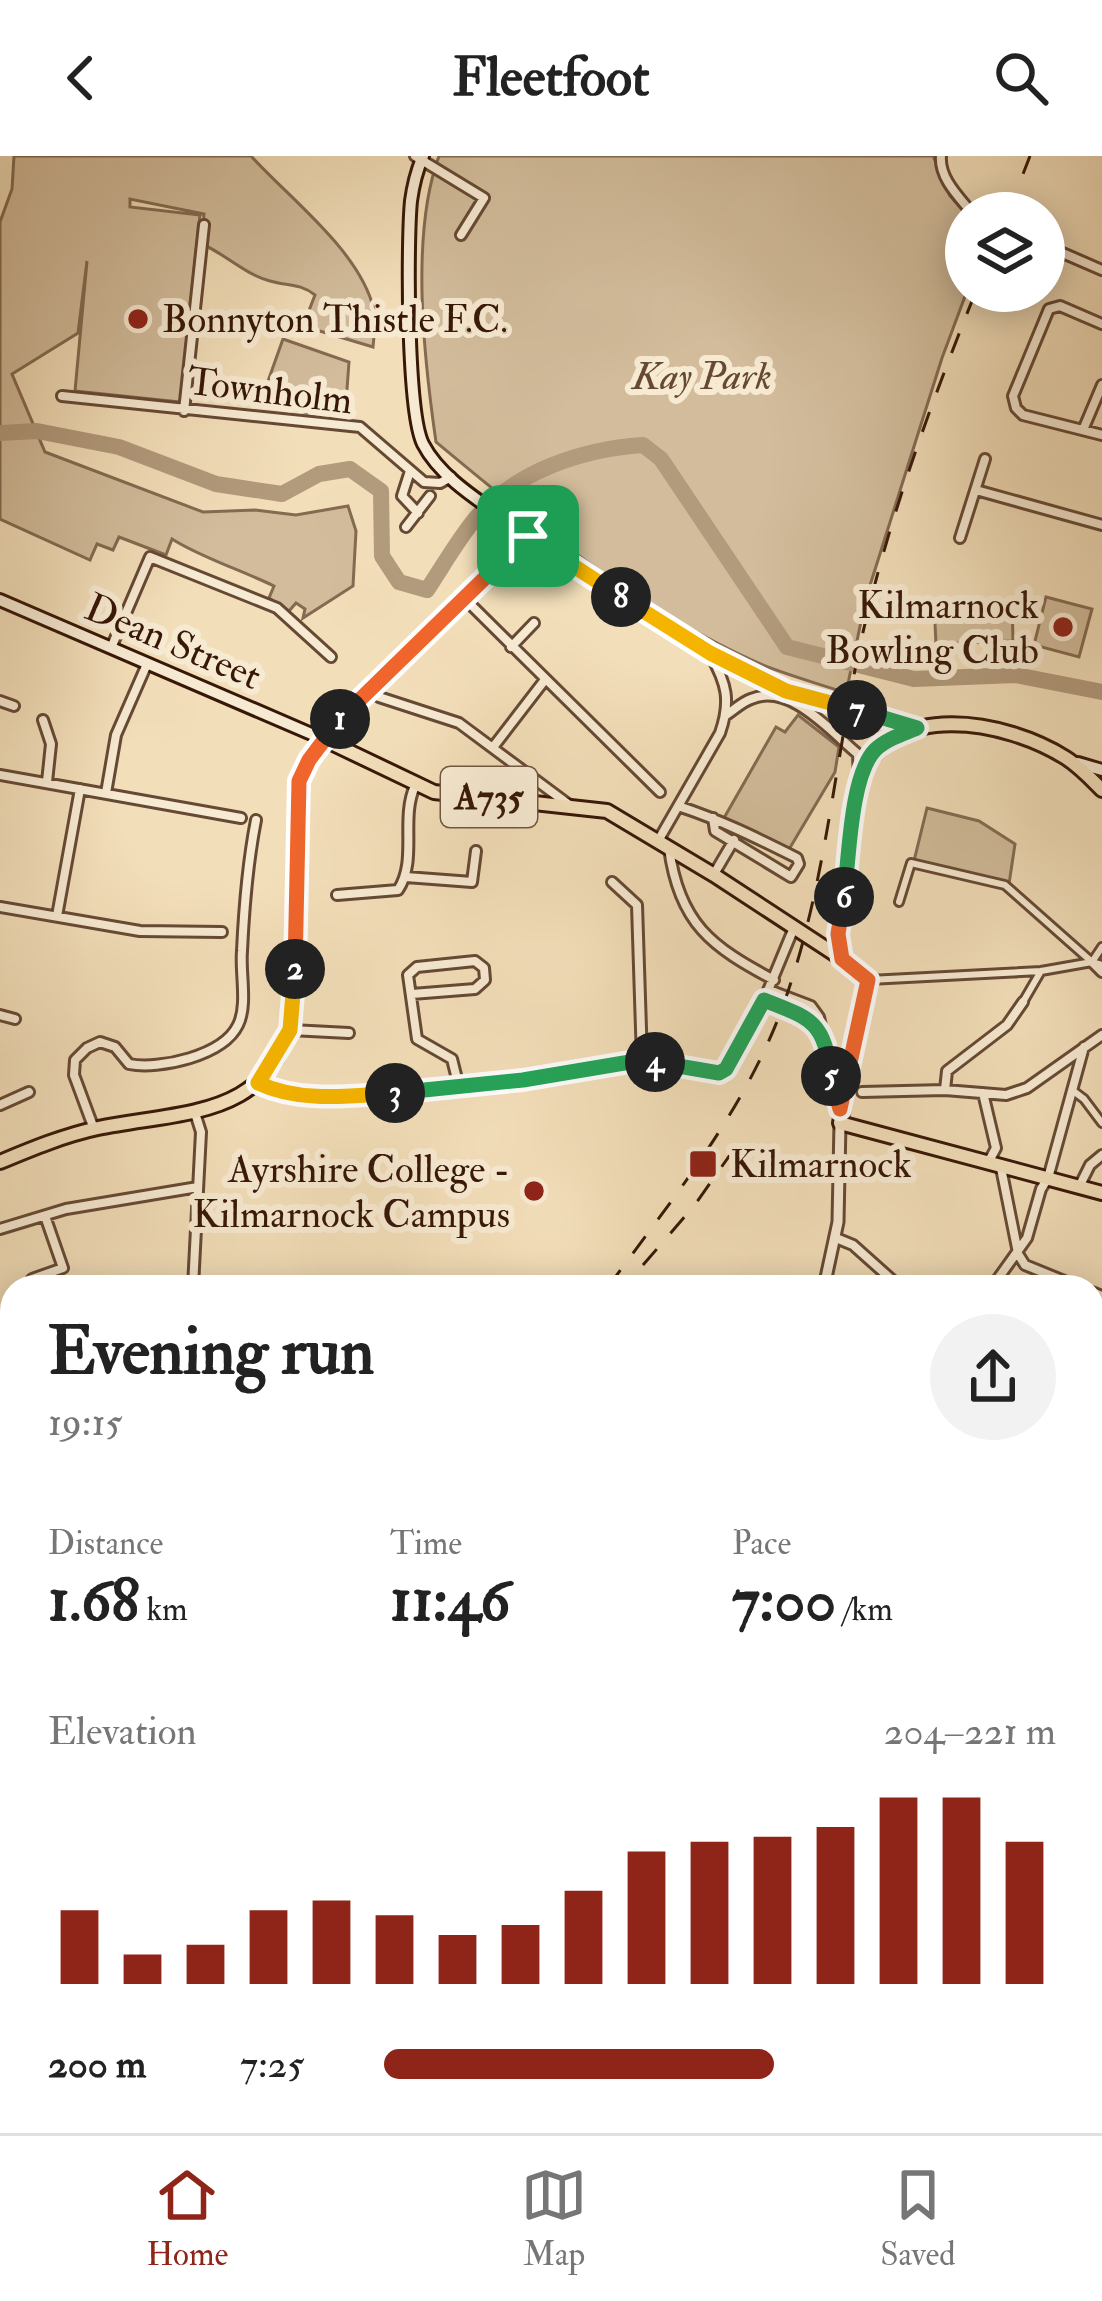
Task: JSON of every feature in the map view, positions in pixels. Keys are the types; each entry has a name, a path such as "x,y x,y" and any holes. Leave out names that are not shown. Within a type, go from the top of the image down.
{"main road":[{"path":"420,158 411,198 410,239 414,410 422,441 439,467 528,536 710,653 786,691 917,728 986,727 1102,770"},
{"path":"0,1162 94,1129 216,1107 258,1083 290,1030 295,1007 297,800 309,760 323,739 528,536"},
{"name":"Dean Street","path":"0,600 323,739"},
{"path":"842,959 838,934 859,782 875,750 917,728"},
{"name":"A735","path":"323,739 434,792 605,811 714,875 868,980"},
{"path":"309,760 332,753 354,754"},
{"path":"1064,757 1102,790"},
{"path":"868,980 840,1116 1102,1193"}],"street":[{"path":"941,156 940,165 954,192"},
{"path":"420,158 484,198 461,235"},
{"path":"184,411 204,225"},
{"path":"1065,254 1102,270"},
{"path":"1102,324 1063,307 1049,308 1013,396 1023,415 1102,435"},
{"path":"1083,430 1102,385"},
{"name":"Townholm","path":"62,396 360,427 410,471"},
{"path":"960,538 985,459"},
{"path":"418,513 402,496 410,471 424,482 440,483 452,477"},
{"path":"976,490 1102,525"},
{"path":"406,527 430,496"},
{"path":"111,648 150,557 278,608 331,657"},
{"path":"465,599 660,792"},
{"path":"511,647 533,623"},
{"path":"710,653 726,682 726,716"},
{"path":"106,794 116,735 147,664"},
{"path":"494,746 544,681"},
{"path":"827,1275 836,1238 840,1116 819,1017 811,1006 708,942 687,907 663,844 726,716 753,697 778,696 797,704 858,754 859,782"},
{"path":"379,697 459,723 568,804"},
{"path":"0,700 14,706"},
{"path":"43,720 51,744 47,782"},
{"path":"0,775 241,818"},
{"path":"338,895 398,890 406,877 406,804 415,785"},
{"path":"57,916 80,789"},
{"path":"678,806 713,818 741,830 799,861 791,878 715,831 713,818"},
{"path":"94,1129 74,1076 75,1060 87,1048 100,1042 115,1047 128,1064 151,1068 182,1061 212,1046 232,1035 241,1020 242,945 256,820"},
{"path":"714,875 741,830"},
{"path":"406,877 472,882 476,851"},
{"path":"899,902 911,863 1006,886 1099,966"},
{"path":"612,882 637,905 642,1060"},
{"path":"0,907 140,931 222,932"},
{"path":"258,1083 278,1092 332,1097 459,1087 642,1060 719,1073 726,1069 764,1000 794,930"},
{"path":"1099,966 1102,947"},
{"path":"412,994 476,989 485,980 484,968 475,961 417,967 408,975 417,1039 452,1059 459,1087"},
{"path":"868,980 1099,966"},
{"path":"944,1090 947,1071 1007,1025 1041,971"},
{"path":"764,1000 812,1020 821,1034"},
{"path":"0,1015 15,1019"},
{"path":"290,1030 349,1033"},
{"path":"862,1092 944,1090 1006,1095 1027,1088 1102,1035"},
{"path":"1001,1275 1018,1254 1048,1178 1084,1047"},
{"path":"829,1062 840,1072 848,1071"},
{"path":"1072,1090 1102,1123"},
{"path":"0,1105 28,1092"},
{"path":"983,1093 1018,1254 1025,1265 1050,1275"},
{"path":"194,1275 201,1132 195,1113"},
{"path":"1079,1186 1090,1165 1102,1155"},
{"path":"0,1229 115,1199 198,1187"},
{"path":"43,1275 63,1268 45,1216"},
{"path":"836,1238 853,1245 887,1275"}],"green space":[{"path":"14,156 251,156 339,247 366,288 374,310 373,347 303,326 315,295 261,278 202,244 204,214 130,199 130,207 200,215 180,402 75,391 87,261 78,333 12,374 45,452 203,512 255,510 296,515 348,506 356,531 353,586 303,618 305,609 296,603 289,611 269,598 274,586 172,539 166,555 119,537 113,550 97,544 90,560 0,519 0,222 12,189"},
{"name":"Kay Park","path":"439,156 933,156 948,192 945,312 959,312 866,598 846,693 758,663 671,617 550,534 436,442 422,298 430,188"},
{"path":"283,339 349,362 345,416 306,413 262,398"},
{"name":"Kilmarnock Bowling Club","path":"1046,597 1092,609 1079,657 1034,645"},
{"path":"1012,600 1013,641 936,644 934,604"},
{"path":"798,715 839,747 835,772 788,851 724,818 776,727 785,732"},
{"path":"927,808 979,821 1015,844 1009,884 914,861"}],"waterway":[{"path":"0,433 37,431 119,447 216,484 282,494 319,474 350,469 381,491 382,556 399,582 427,590 475,519 510,488 574,458 643,445 661,459 787,647 914,679 1016,675 1102,692"}],"railway":[{"path":"1016,192 1030,156"},
{"path":"617,1275 723,1125 778,1019 806,930 858,655 881,562 968,312"},
{"path":"643,1265 694,1206 744,1135"}],"place":[{"name":"Bonnyton Thistle F.C.","path":"138,319"},
{"name":"Kilmarnock Bowling Club","path":"1063,627"},
{"name":"Kilmarnock","path":"703,1164"},
{"name":"Ayrshire College - Kilmarnock Campus","path":"534,1191"}],"route":[{"path":"528,536 710,653 786,691 917,728 875,750 859,782 838,934 842,959 868,980 840,1109 821,1034 812,1020 764,1000 726,1069 719,1073 642,1060 523,1080 332,1097 278,1092 258,1083 290,1030 295,1007 297,800 309,760 332,726 528,536"}]}
